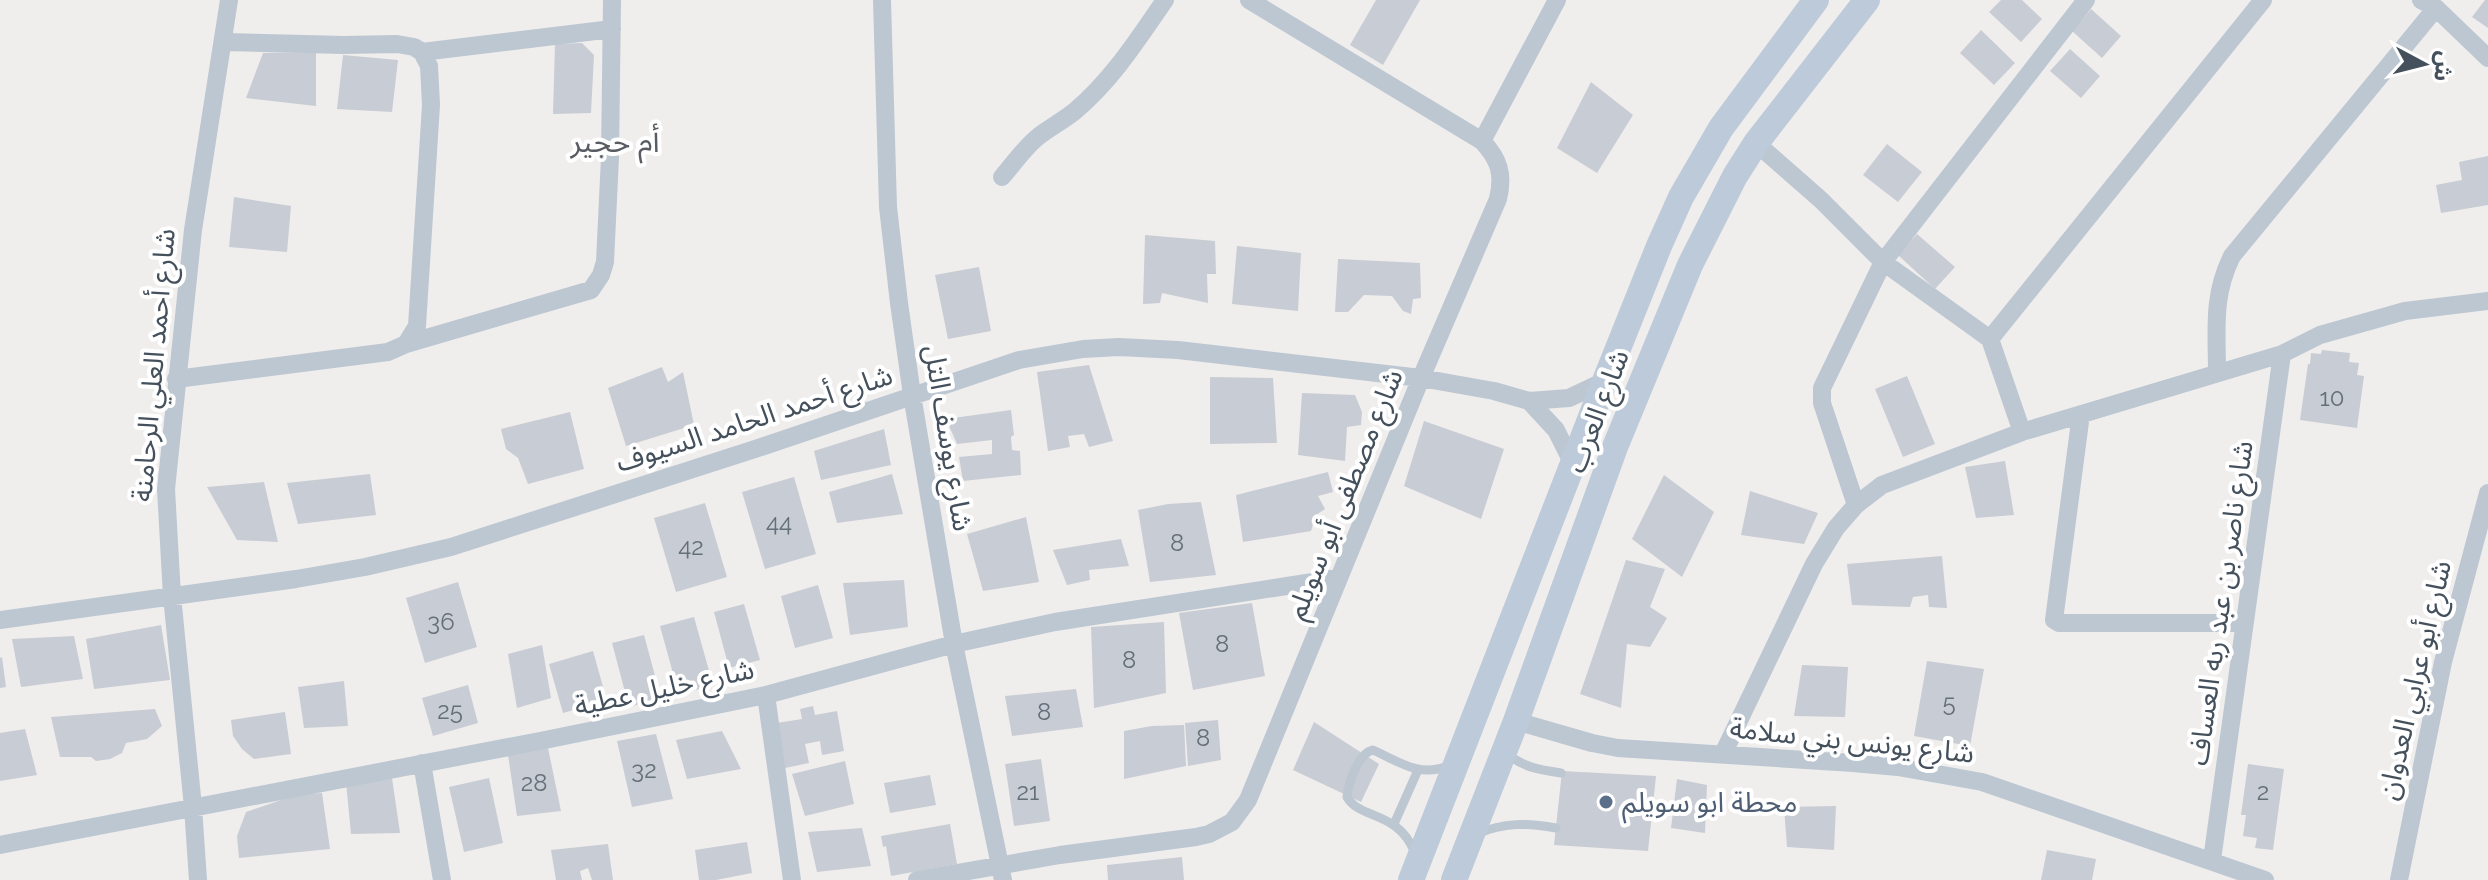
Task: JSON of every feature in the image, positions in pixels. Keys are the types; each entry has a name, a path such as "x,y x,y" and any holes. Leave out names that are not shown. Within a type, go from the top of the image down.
{"main road":[{"name":"شارع العرب","path":"1414,872 1605,381 1681,197 1721,128 1816,0"},
{"name":"شارع العرب","path":"1454,880 1516,721 1615,447 1690,265 1729,187 1756,143 1867,0"}],"street":[{"name":"شارع أحمد العلي الرحامنة","path":"198,880 172,596 166,489 193,230 229,0"},
{"path":"176,379 388,352 591,290 605,262 612,0"},
{"name":"شارع يوسف التل","path":"882,0 888,207 912,395 954,644 1002,872"},
{"path":"1002,177 1040,135 1074,112 1093,94 1132,48 1165,0"},
{"name":"شارع مصطفى أبو سويلم","path":"917,880 1002,872 1060,855 1196,837 1232,822 1248,800 1271,748 1338,578 1498,199 1502,182 1500,168 1494,154 1482,141 1249,0"},
{"path":"1482,141 1557,0"},
{"path":"1856,505 1821,392 1883,262 2086,0"},
{"path":"1990,339 2263,0"},
{"path":"2217,373 2217,297 2232,256 2429,4 2488,58"},
{"path":"422,52 612,29"},
{"path":"224,42 397,44 422,52 430,76 430,146 417,326 406,344"},
{"path":"1756,143 1821,200 1883,262 1990,339 2022,432"},
{"path":"1723,754 1814,564 1836,528 1856,505 1882,485 2022,432 2282,354 2320,335 2405,311 2488,301"},
{"name":"شارع أحمد الحامد السيوف","path":"0,620 324,575 451,547 1019,360 1083,349 1178,350 1421,378 1529,401 1569,398 1605,381"},
{"name":"شارع ناصر بن عبد ربه العساف","path":"2212,860 2282,354"},
{"path":"1529,401 1556,430 1574,466"},
{"path":"2081,414 2054,620 2059,623 2243,623"},
{"name":"شارع أبو عرابي العدوان","path":"2399,880 2443,662 2488,493"},
{"name":"شارع خليل عطية","path":"0,845 766,695 954,644 1055,622 1338,578"},
{"path":"766,695 792,880"},
{"name":"شارع يونس بني سلامة","path":"1516,721 1618,748 1898,767 1982,782 2265,880"},
{"path":"422,763 442,880"}],"lane":[{"path":"1414,872 1410,841 1394,824 1352,804 1347,792 1365,752 1373,750 1418,770 1440,769 1460,758"},
{"path":"1504,752 1522,765 1561,773"},
{"path":"1394,824 1418,770"},
{"path":"1471,837 1499,826 1515,824 1556,828"}],"building":[{"path":"1376,0 1420,0 1383,65 1350,45"},
{"path":"2001,0 2022,0 2042,19 2021,42 1989,12"},
{"path":"2488,0 2488,28 2472,17"},
{"path":"2091,9 2121,36 2102,58 2072,31"},
{"path":"1981,30 2015,63 1994,85 1960,53"},
{"path":"582,43 594,55 591,113 553,114 555,44"},
{"path":"2070,49 2100,76 2081,98 2050,71"},
{"path":"316,52 316,106 246,98 263,53"},
{"path":"343,55 398,60 392,112 337,109"},
{"path":"1591,82 1633,115 1597,173 1557,148"},
{"path":"1887,144 1922,172 1898,202 1863,175"},
{"path":"2488,156 2488,205 2441,213 2436,185 2462,180 2459,162"},
{"path":"234,197 291,206 287,252 229,247"},
{"path":"1917,234 1955,267 1935,289 1898,255"},
{"path":"1145,235 1215,241 1216,274 1207,274 1208,303 1162,293 1160,303 1143,304"},
{"path":"1237,246 1301,253 1298,311 1232,304"},
{"path":"1338,259 1420,263 1421,298 1413,299 1411,314 1403,311 1392,296 1364,295 1348,312 1335,312"},
{"path":"979,267 991,331 948,339 935,275"},
{"path":"2322,350 2350,353 2349,362 2359,363 2357,375 2364,376 2357,428 2300,420 2311,353 2321,354"},
{"path":"1089,365 1113,441 1089,447 1084,434 1068,436 1070,447 1048,451 1037,372"},
{"path":"662,367 668,382 683,372 694,425 626,446 608,388"},
{"path":"1907,376 1935,444 1903,457 1875,389"},
{"path":"1210,377 1273,378 1277,443 1210,444"},
{"path":"1302,393 1355,395 1362,412 1361,425 1347,427 1345,461 1298,455"},
{"path":"1011,410 1012,450 1020,451 1021,475 963,481 959,457 992,454 992,440 957,444 946,419"},
{"path":"570,412 584,469 528,484 518,458 506,449 501,429"},
{"path":"1424,421 1504,449 1481,519 1404,486"},
{"path":"884,429 891,465 821,480 814,451"},
{"path":"2005,461 2014,515 1976,518 1965,467"},
{"path":"1328,472 1333,492 1318,496 1325,509 1316,515 1311,531 1243,542 1236,495"},
{"path":"370,474 376,515 298,524 287,483"},
{"path":"892,474 903,514 837,523 829,492"},
{"path":"1664,475 1714,512 1682,577 1632,539"},
{"path":"794,477 816,554 765,569 742,492"},
{"path":"264,482 278,542 237,540 207,487"},
{"path":"1750,491 1818,513 1804,544 1741,535"},
{"path":"1201,502 1216,575 1150,582 1138,510"},
{"path":"705,503 727,577 676,592 654,518"},
{"path":"1026,517 1039,582 983,591 967,534"},
{"path":"1121,539 1129,566 1089,570 1090,580 1067,585 1053,550"},
{"path":"1942,556 1947,608 1929,607 1928,595 1913,597 1910,607 1852,605 1847,564"},
{"path":"1626,560 1665,569 1650,607 1667,618 1650,647 1627,644 1621,708 1580,694"},
{"path":"904,580 908,627 850,635 843,583"},
{"path":"458,582 477,647 425,663 406,598"},
{"path":"818,585 833,638 795,648 781,596"},
{"path":"1252,603 1265,676 1193,690 1179,613"},
{"path":"744,604 760,660 729,668 714,612"},
{"path":"694,617 713,685 679,695 660,626"},
{"path":"1164,622 1166,693 1094,708 1091,627"},
{"path":"161,625 170,680 94,689 86,639"},
{"path":"644,635 661,698 629,707 612,643"},
{"path":"74,636 83,679 21,687 12,639"},
{"path":"542,645 551,698 517,708 508,654"},
{"path":"593,651 607,701 563,713 549,664"},
{"path":"0,658 6,687 0,688"},
{"path":"1927,661 1984,669 1970,746 1914,736"},
{"path":"1802,665 1848,667 1845,717 1794,716"},
{"path":"344,681 348,726 304,728 298,687"},
{"path":"468,685 478,723 433,736 422,698"},
{"path":"1076,689 1083,727 1012,736 1005,696"},
{"path":"813,706 815,715 837,711 844,751 822,755 820,741 805,744 809,763 785,768 777,723 802,719 800,709"},
{"path":"155,709 162,726 147,739 126,743 122,753 96,761 91,757 60,757 51,717"},
{"path":"285,712 291,754 254,759 233,736 231,720"},
{"path":"1218,720 1221,760 1188,766 1185,723"},
{"path":"1314,722 1379,764 1361,802 1293,770"},
{"path":"1184,725 1186,766 1124,779 1124,731"},
{"path":"25,729 37,775 0,781 0,733"},
{"path":"722,731 741,769 687,779 676,740"},
{"path":"656,734 673,799 632,807 617,741"},
{"path":"548,748 561,811 517,816 508,755"},
{"path":"1041,759 1050,821 1014,826 1005,764"},
{"path":"845,761 854,804 805,816 792,774"},
{"path":"2248,764 2284,769 2273,850 2255,848 2257,838 2243,836 2246,815 2241,815"},
{"name":"محطة ابو سويلم","path":"1562,771 1656,776 1648,851 1554,845"},
{"path":"930,775 936,805 890,813 884,783"},
{"path":"392,778 400,833 351,834 346,782"},
{"path":"489,778 503,843 464,852 449,787"},
{"path":"1677,779 1707,785 1705,833 1671,828"},
{"path":"322,793 330,849 239,858 237,836 246,812 296,795"},
{"path":"1836,806 1834,850 1787,847 1784,807"},
{"path":"950,824 957,864 891,876 886,846 883,847 881,836"},
{"path":"862,828 871,866 817,872 808,832"},
{"path":"747,842 752,873 699,880 695,850"},
{"path":"608,844 613,880 592,880 588,868 580,871 582,880 556,880 551,850"},
{"path":"2047,850 2096,859 2092,880 2041,880"},
{"path":"1182,857 1184,880 1108,880 1107,865"}],"place":[{"name":"محطة ابو سويلم","path":"1606,802"}],"district":[{"name":"أم حجير","path":"615,142"}]}
